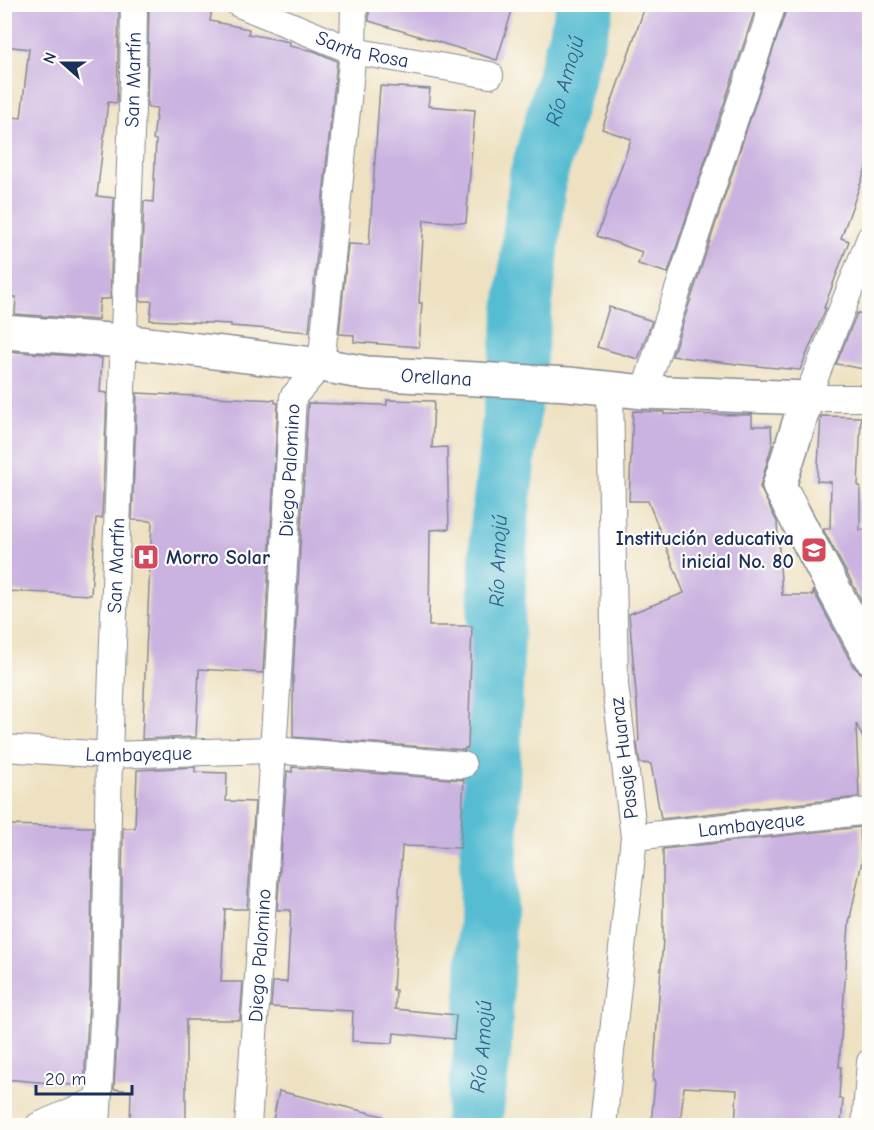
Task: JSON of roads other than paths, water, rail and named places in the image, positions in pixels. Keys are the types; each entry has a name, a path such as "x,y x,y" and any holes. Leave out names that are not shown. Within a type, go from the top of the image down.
{"street":[{"name":"San Martín","path":"97,1113 105,987 109,755 134,4"},
{"name":"Santa Rosa","path":"239,4 353,51 490,75"},
{"path":"321,365 353,51 354,4"},
{"path":"644,392 773,4"},
{"path":"870,238 807,399 779,486 870,657"},
{"name":"Orellana","path":"4,332 123,341 321,365 367,373 568,384 644,392 807,399 870,398"},
{"name":"Diego Palomino","path":"248,1125 293,397 321,365"},
{"name":"Pasaje Huaraz","path":"603,1125 634,837 615,686 610,388"},
{"name":"Lambayeque","path":"4,748 109,755 272,750 463,765"},
{"name":"Lambayeque","path":"634,837 870,811"},
{"path":"865,1125 870,1062"},
{"path":"38,1125 97,1113"}],"waterway":[{"name":"Río Amojú","path":"473,1126 483,1046 499,527 538,177 586,4"}],"place":[{"name":"Institución educativa inicial No. 80","path":"814,550"},
{"name":"Morro Solar","path":"146,557"}]}
